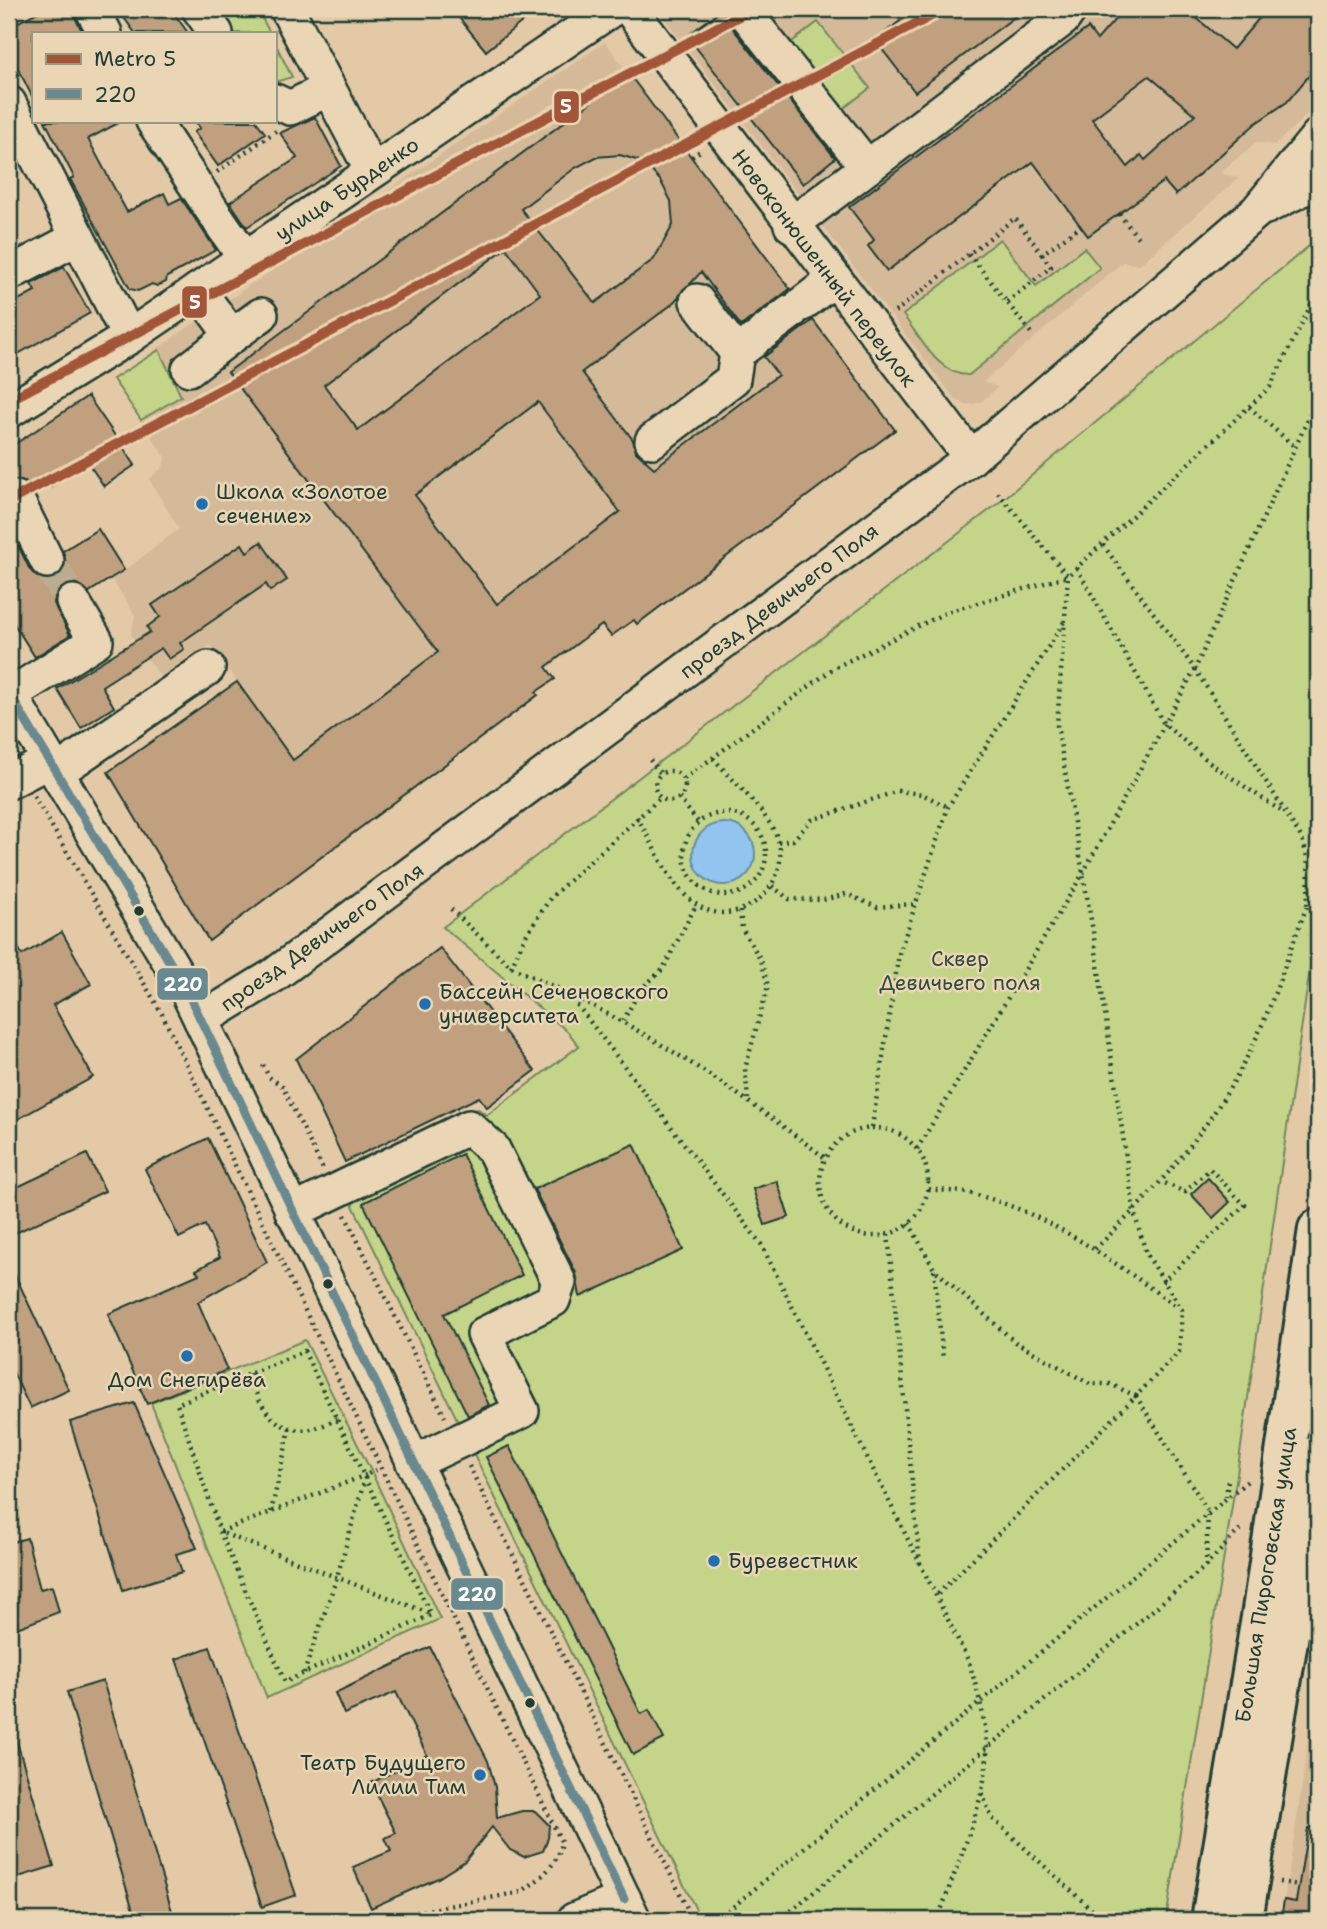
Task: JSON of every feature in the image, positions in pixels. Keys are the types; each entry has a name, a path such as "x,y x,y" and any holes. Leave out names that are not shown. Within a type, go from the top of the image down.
{"main road":[{"name":"Большая Пироговская улица","path":"1243,1920 1317,1246"},
{"name":"Большая Пироговская улица","path":"1211,1920 1290,1495 1318,1454"}],"street":[{"path":"92,9 104,32"},
{"path":"199,9 215,32"},
{"path":"287,9 372,171"},
{"name":"улица Бурденко","path":"9,411 129,337 612,9"},
{"name":"Новоконюшенный переулок","path":"630,9 791,225 971,458"},
{"path":"742,9 867,167"},
{"path":"791,225 1063,19 1070,9"},
{"path":"282,105 328,89"},
{"path":"9,103 129,337"},
{"path":"154,122 245,258"},
{"name":"проезд Девичьего Поля","path":"201,1020 274,976 971,458 1257,211 1318,136"},
{"path":"1257,211 1318,181"},
{"path":"9,274 78,238"},
{"path":"652,441 733,379 751,343 833,280"},
{"path":"198,290 232,336"},
{"path":"697,301 751,343"},
{"path":"188,369 261,315"},
{"path":"16,498 47,561"},
{"path":"73,602 96,641 9,694 36,776 141,911 201,1020 629,1909 574,1920"},
{"path":"36,776 208,668"},
{"path":"292,1212 469,1127 493,1149 559,1282 552,1300 484,1334 522,1411 413,1463"}],"path":[{"path":"210,207 278,131 282,105"},
{"path":"692,158 700,151"},
{"path":"1119,214 1139,239"},
{"path":"895,312 1015,218 1051,267 1007,302"},
{"path":"1042,254 1081,226"},
{"path":"969,254 1031,332"},
{"path":"684,779 834,667 947,612 1068,576 1270,387 1318,290"},
{"path":"1312,303 1318,307"},
{"path":"917,1149 1082,875 1195,669 1318,397"},
{"path":"1249,407 1294,446"},
{"path":"935,1597 1179,1352 1182,1310 1146,1253 1134,1212 1095,943 1057,725 1068,576 998,493"},
{"path":"1095,1249 1163,1182 1206,1125 1250,1051 1307,906 1308,852 1195,669 1102,545"},
{"path":"1077,568 1164,724 1222,772 1284,814"},
{"path":"872,1127 899,954 913,904 948,807 1064,621"},
{"path":"637,817 681,892 696,905 713,912 740,911 765,895 772,886 780,862 778,842 770,825 713,758"},
{"path":"650,760 660,774"},
{"path":"673,771 684,779 685,789 679,798 670,801 660,798 655,787 660,774 673,771"},
{"path":"36,776 162,1014 562,1843 559,1857 538,1880 521,1892 375,1920"},
{"path":"778,842 793,840 812,820 898,792 922,794 948,807"},
{"path":"511,967 525,937 551,897 660,798"},
{"path":"679,798 698,822"},
{"path":"716,813 735,813 752,822 758,830 763,838 767,857 761,875 746,890 727,896 706,892 691,878 683,859 686,839 698,822 716,813"},
{"path":"772,886 789,899 823,900 846,894 877,907 913,904"},
{"path":"623,1021 640,990 663,970 696,905"},
{"path":"1307,906 1318,908"},
{"path":"451,909 511,967 623,1021 748,1099 824,1158"},
{"path":"740,911 742,929 761,960 768,986 745,1069 748,1099"},
{"path":"568,993 761,1244 920,1569 969,1662 980,1701 988,1749 982,1792 938,1920"},
{"path":"263,1065 269,1077 282,1086 693,1920"},
{"path":"872,1127 891,1130 917,1149 925,1163 929,1189 921,1209 909,1223 888,1234 871,1236 853,1232 838,1223 825,1206 819,1182 824,1158 837,1141 854,1131 872,1127"},
{"path":"1162,1282 1245,1205 1210,1169 1185,1192 1163,1182"},
{"path":"929,1189 975,1194 1042,1218 1095,1249 1182,1310"},
{"path":"909,1223 934,1269 1015,1342 1090,1384 1110,1384 1136,1396 1208,1511 1206,1566"},
{"path":"888,1234 920,1569"},
{"path":"934,1269 943,1359"},
{"path":"304,1351 366,1475 431,1615 285,1682 220,1532 177,1404 304,1351"},
{"path":"250,1373 261,1406 269,1416 290,1428 315,1428 337,1418"},
{"path":"270,1513 290,1428"},
{"path":"220,1532 380,1468"},
{"path":"304,1674 337,1577 366,1475"},
{"path":"1226,1497 1228,1480"},
{"path":"717,1920 1226,1497 1290,1495"},
{"path":"780,1920 1206,1566 1245,1524"},
{"path":"220,1532 431,1615"},
{"path":"982,1792 992,1818 1103,1920"},
{"path":"1274,1881 1298,1885"}],"shaded area":[{"path":"657,9 1318,9 1318,104 1275,145 1256,142 1220,173 1239,178 1139,265 1123,262 983,382 998,387 981,402 965,405 954,398"},
{"path":"605,42 895,430 637,624 633,620 611,637 601,625 546,667 555,679 537,692 538,695 209,941 156,851 293,760 211,645 161,678 131,635 135,615 112,580 179,529 149,479 163,467 165,457 113,379"},
{"path":"1318,1678 1318,1920 1281,1920 1292,1851"}],"green space":[{"path":"230,9 257,9 269,32 230,32 219,16"},
{"path":"818,22 870,88 840,111 788,45"},
{"path":"276,45 292,77 276,82"},
{"path":"1000,239 1036,286 1084,248 1100,268 969,375 958,374 931,354 903,315"},
{"name":"Сквер Девичьего поля","path":"1318,245 1318,913 1236,1481 1166,1920 701,1920 339,1177 478,1109 487,1115 579,1046 568,1032 443,927 996,505 1309,246"},
{"path":"159,350 181,396 141,420 113,379"},
{"path":"305,1340 372,1473 440,1619 267,1698 151,1403"}],"water":[{"path":"724,823 736,825 746,832 753,842 753,866 746,876 736,883 724,885 712,883 702,876 695,866 693,854 695,842 702,832 712,825"}],"building":[{"path":"43,9 71,9 82,32 32,32 32,96 9,51 9,27"},
{"path":"118,9 171,9 187,32 134,32"},
{"path":"452,9 538,9 486,51"},
{"path":"723,9 727,21 835,158 803,184 687,36"},
{"path":"916,9 1025,9 915,92 875,40"},
{"path":"1124,9 1186,9 1233,49 1267,9 1318,9 1318,65 1287,102 1256,123 1176,195 1164,181 1088,236 1033,162 887,271 868,246 874,240 849,207 1088,28 1097,40","holes":["1149,76 1195,115 1145,160 1141,155 1128,167 1092,119"]},
{"path":"629,74 790,289 741,326 701,272 671,305 582,372 633,440 636,452 654,468 778,375 764,357 813,320 895,430 637,624 634,620 611,636 602,625 546,667 555,679 536,692 538,695 209,941 108,772 237,682 293,760 438,652 228,372","holes":["620,155 643,162 660,180 671,201 673,225 654,259 595,303 521,209 575,168 596,157","506,248 540,294 358,430 324,385","538,402 620,512 497,604 415,495"]},
{"path":"315,117 341,166 247,227 230,202 297,158 280,133"},
{"path":"46,122 120,122 88,139 127,212 164,193 169,204 181,198 216,250 167,277 166,282 157,286 152,284 138,291 130,289 70,179 74,177"},
{"path":"196,122 257,122 265,133 218,166 194,132 200,128"},
{"path":"64,267 90,313 9,359 9,305 35,291 31,284"},
{"path":"88,396 135,465 104,486 88,463 51,487 49,484 35,492 26,482 9,480 9,448"},
{"path":"9,527 30,570 37,577 46,580 56,578 66,563 63,551 98,529 124,570 89,592 74,583 63,586 56,593 54,603 70,635 35,657 9,616"},
{"path":"261,542 287,580 270,591 266,584 180,643 184,649 169,659 161,648 102,686 114,707 81,728 57,689 150,632 147,627 160,617 152,605 242,544 247,552"},
{"path":"9,930 22,955 62,932 91,984 53,1005 93,1077 9,1124"},
{"name":"Бассейн Сеченовского университета","path":"440,948 535,1071 487,1107 479,1097 345,1162 296,1059"},
{"path":"208,1138 267,1262 198,1302 227,1370 147,1404 108,1314 199,1274 196,1270 220,1257 205,1225 179,1238 145,1169"},
{"path":"634,1144 683,1250 580,1297 576,1273 534,1189"},
{"path":"87,1154 105,1191 9,1236 9,1191"},
{"path":"462,1154 522,1275 444,1314 489,1405 468,1416 363,1203"},
{"path":"1208,1178 1230,1202 1213,1218 1191,1194"},
{"path":"777,1181 789,1217 765,1225 753,1189"},
{"path":"9,1262 69,1390 30,1408 9,1364"},
{"path":"134,1403 197,1548 176,1554 182,1572 123,1590 70,1422"},
{"path":"509,1446 641,1714 649,1710 664,1739 633,1755 486,1457"},
{"path":"27,1538 40,1589 52,1586 59,1612 9,1631 9,1543"},
{"path":"210,1647 296,1895 262,1907 176,1659"},
{"path":"430,1647 488,1761 495,1787 497,1818 522,1811 535,1811 549,1825 548,1838 543,1851 524,1857 510,1850 492,1827 465,1861 438,1878 371,1908 353,1867 391,1851 385,1838 396,1833 371,1783 427,1755 396,1692 344,1714 335,1693"},
{"path":"103,1681 172,1911 140,1920 136,1920 67,1692"},
{"path":"14,1732 54,1866 9,1880 9,1733"},
{"path":"1308,1828 1318,1829 1318,1920 1281,1920 1284,1900 1296,1902"}],"tunnel":[{"path":"47,561 73,602"}],"metro line":[{"name":"5","path":"9,400 752,9"},
{"name":"5","path":"9,501 944,9"}],"transit line":[{"name":"220","path":"9,693 187,991 624,1899"}],"place":[{"name":"Школа «Золотое сечение»","path":"202,504"},
{"name":"Бассейн Сеченовского университета","path":"425,1004"},
{"name":"Дом Снегирёва","path":"187,1356"},
{"name":"Буревестник","path":"714,1561"},
{"name":"Театр Будущего Лилии Тим","path":"480,1775"}]}
